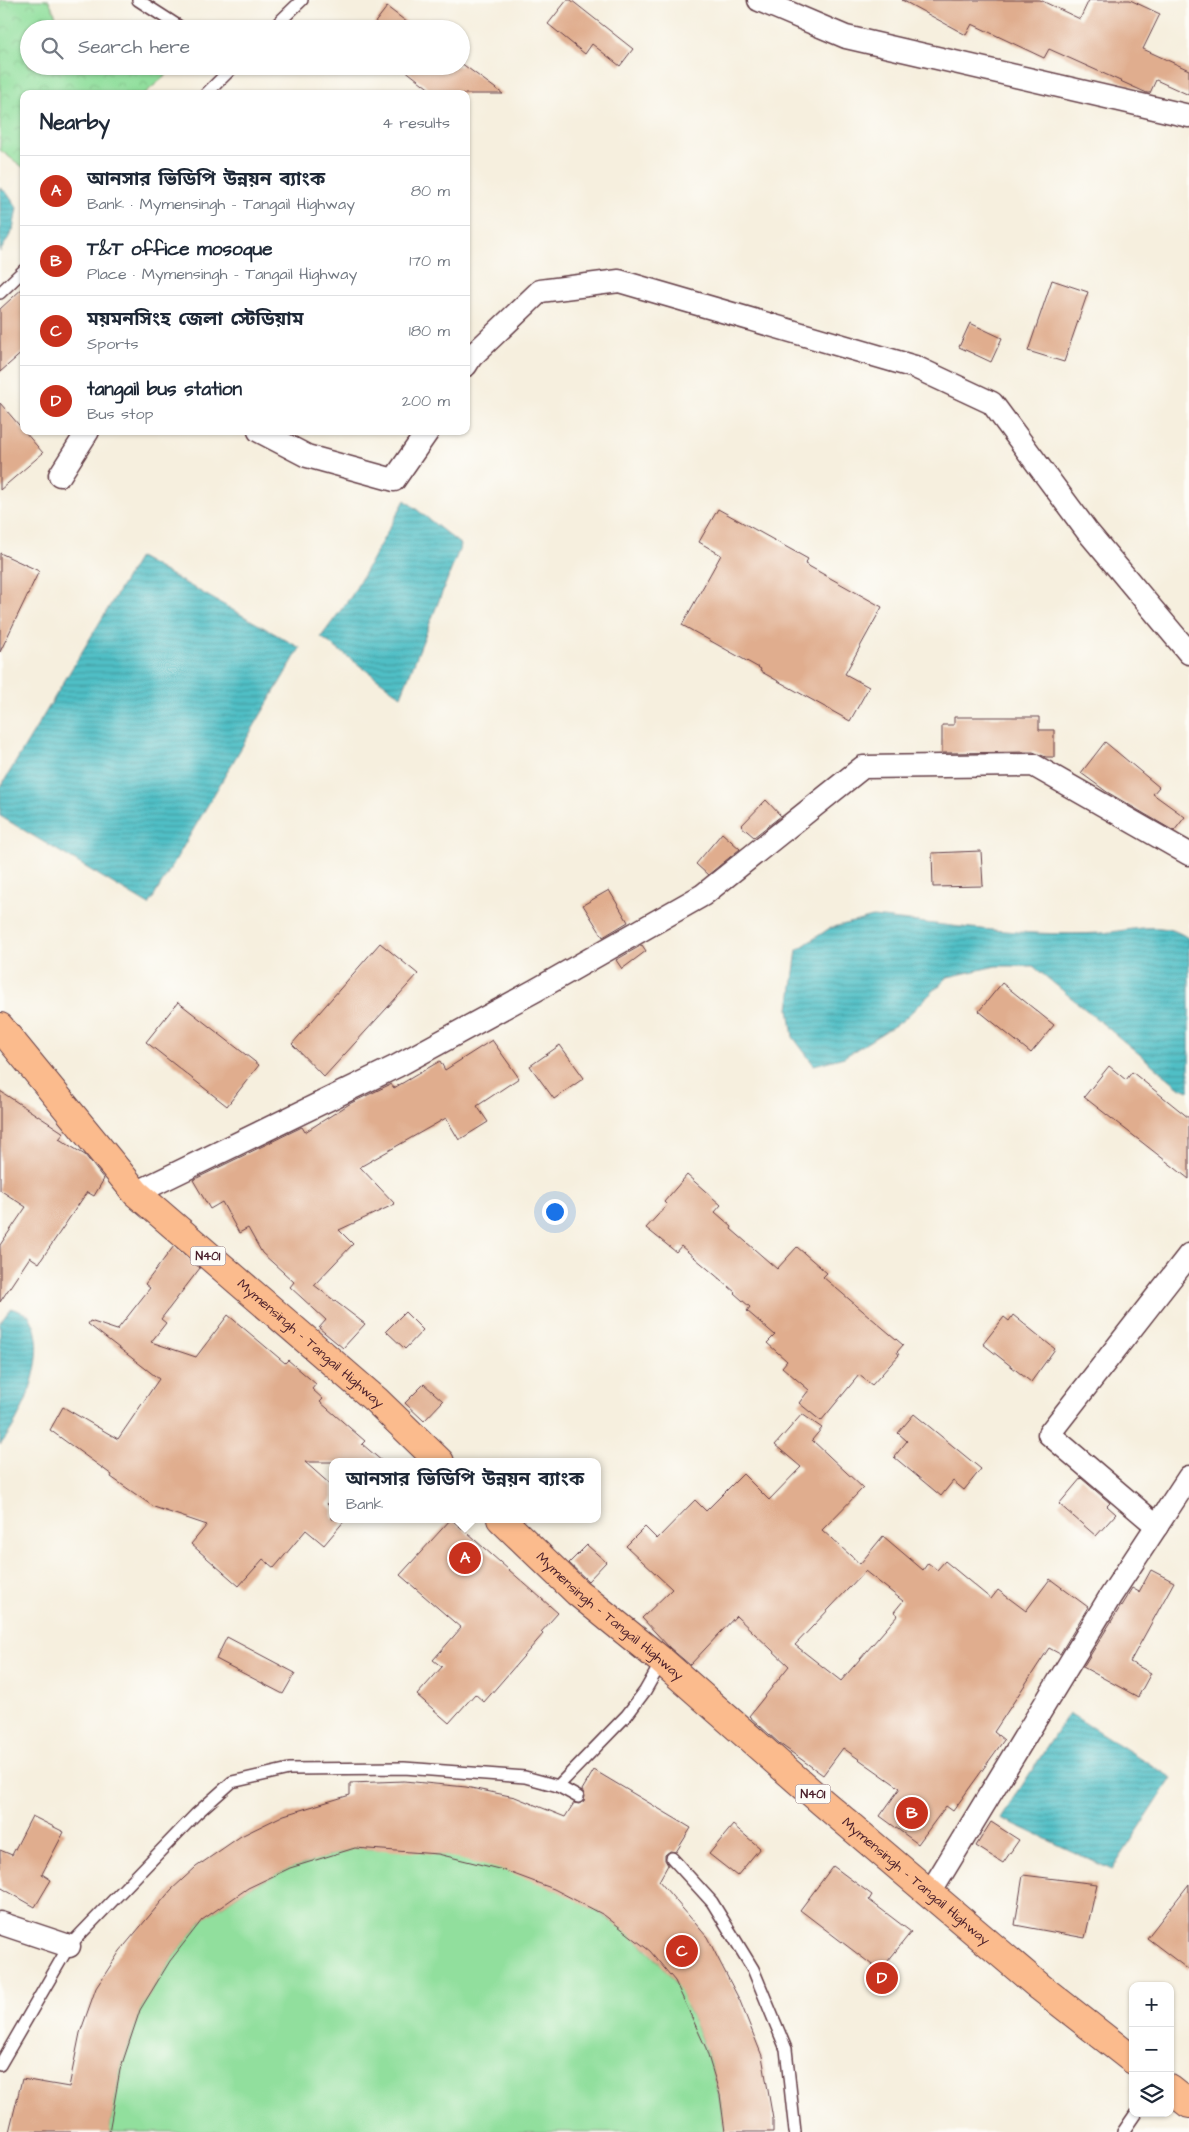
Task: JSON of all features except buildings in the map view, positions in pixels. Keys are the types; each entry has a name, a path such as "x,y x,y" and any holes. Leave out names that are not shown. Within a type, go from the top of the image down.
{"highway":[{"name":"Mymensingh - Tangail Highway","path":"0,1027 136,1193 376,1400 436,1458"},
{"name":"Mymensingh - Tangail Highway","path":"505,1523 577,1592 662,1661 821,1801 1040,1987 1129,2057"},
{"path":"1174,2092 1189,2104"}],"street":[{"path":"759,0 846,37 1189,116"},
{"path":"470,359 540,291 618,281 915,367 992,403 1087,531 1189,653"},
{"path":"60,475 85,435"},
{"path":"267,435 307,456 394,480 425,435"},
{"path":"136,1193 397,1066 703,895 863,767 1033,765 1189,854"},
{"path":"1157,1526 1049,1434 1189,1255"},
{"path":"930,1892 1110,1597 1189,1476"},
{"path":"0,1923 69,1946"}],"lane":[{"path":"138,0 169,20"},
{"path":"281,20 302,0"},
{"path":"210,90 225,75"},
{"path":"0,293 20,274"},
{"path":"558,1786 627,1715 645,1691 662,1661"},
{"path":"0,2065 69,1946 196,1814 232,1782 289,1769 404,1768 524,1777 558,1786 578,1797"},
{"path":"672,1858 712,1902 753,1969 786,2049 795,2132"},
{"path":"1123,2132 1133,2117"}],"green space":[{"path":"0,0 49,0 58,20 20,20 20,75 167,75 149,90 20,90 20,165 0,150"},
{"path":"355,1848 428,1852 503,1869 568,1895 598,1912 626,1932 651,1954 680,1990 702,2040 712,2069 720,2099 725,2132 109,2132 120,2070 140,2010 170,1961 202,1920 248,1888 290,1868"}],"water":[{"path":"0,188 7,193 17,208 13,230 0,252"},
{"path":"405,500 461,545 401,696 321,637 352,595"},
{"path":"139,557 300,648 149,905 0,816 0,788"},
{"path":"873,917 1015,932 1072,934 1158,928 1169,929 1179,933 1189,939 1189,1091 1179,1087 1033,966 996,966 948,977 902,1021 844,1057 814,1065 793,1037 789,1009 797,950 830,928"},
{"path":"11,1308 30,1317 36,1333 38,1346 37,1361 23,1407 16,1422 0,1445 0,1323"},
{"path":"1069,1713 1172,1778 1112,1870 1001,1818"}],"place":[{"name":"আনসার ভিডিপি উন্নয়ন ব্যাংক","path":"465,1558"},
{"name":"T&T office mosoque","path":"912,1813"},
{"name":"ময়মনসিংহ জেলা স্টেডিয়াম","path":"682,1951"},
{"name":"tangail bus station","path":"882,1978"}]}
